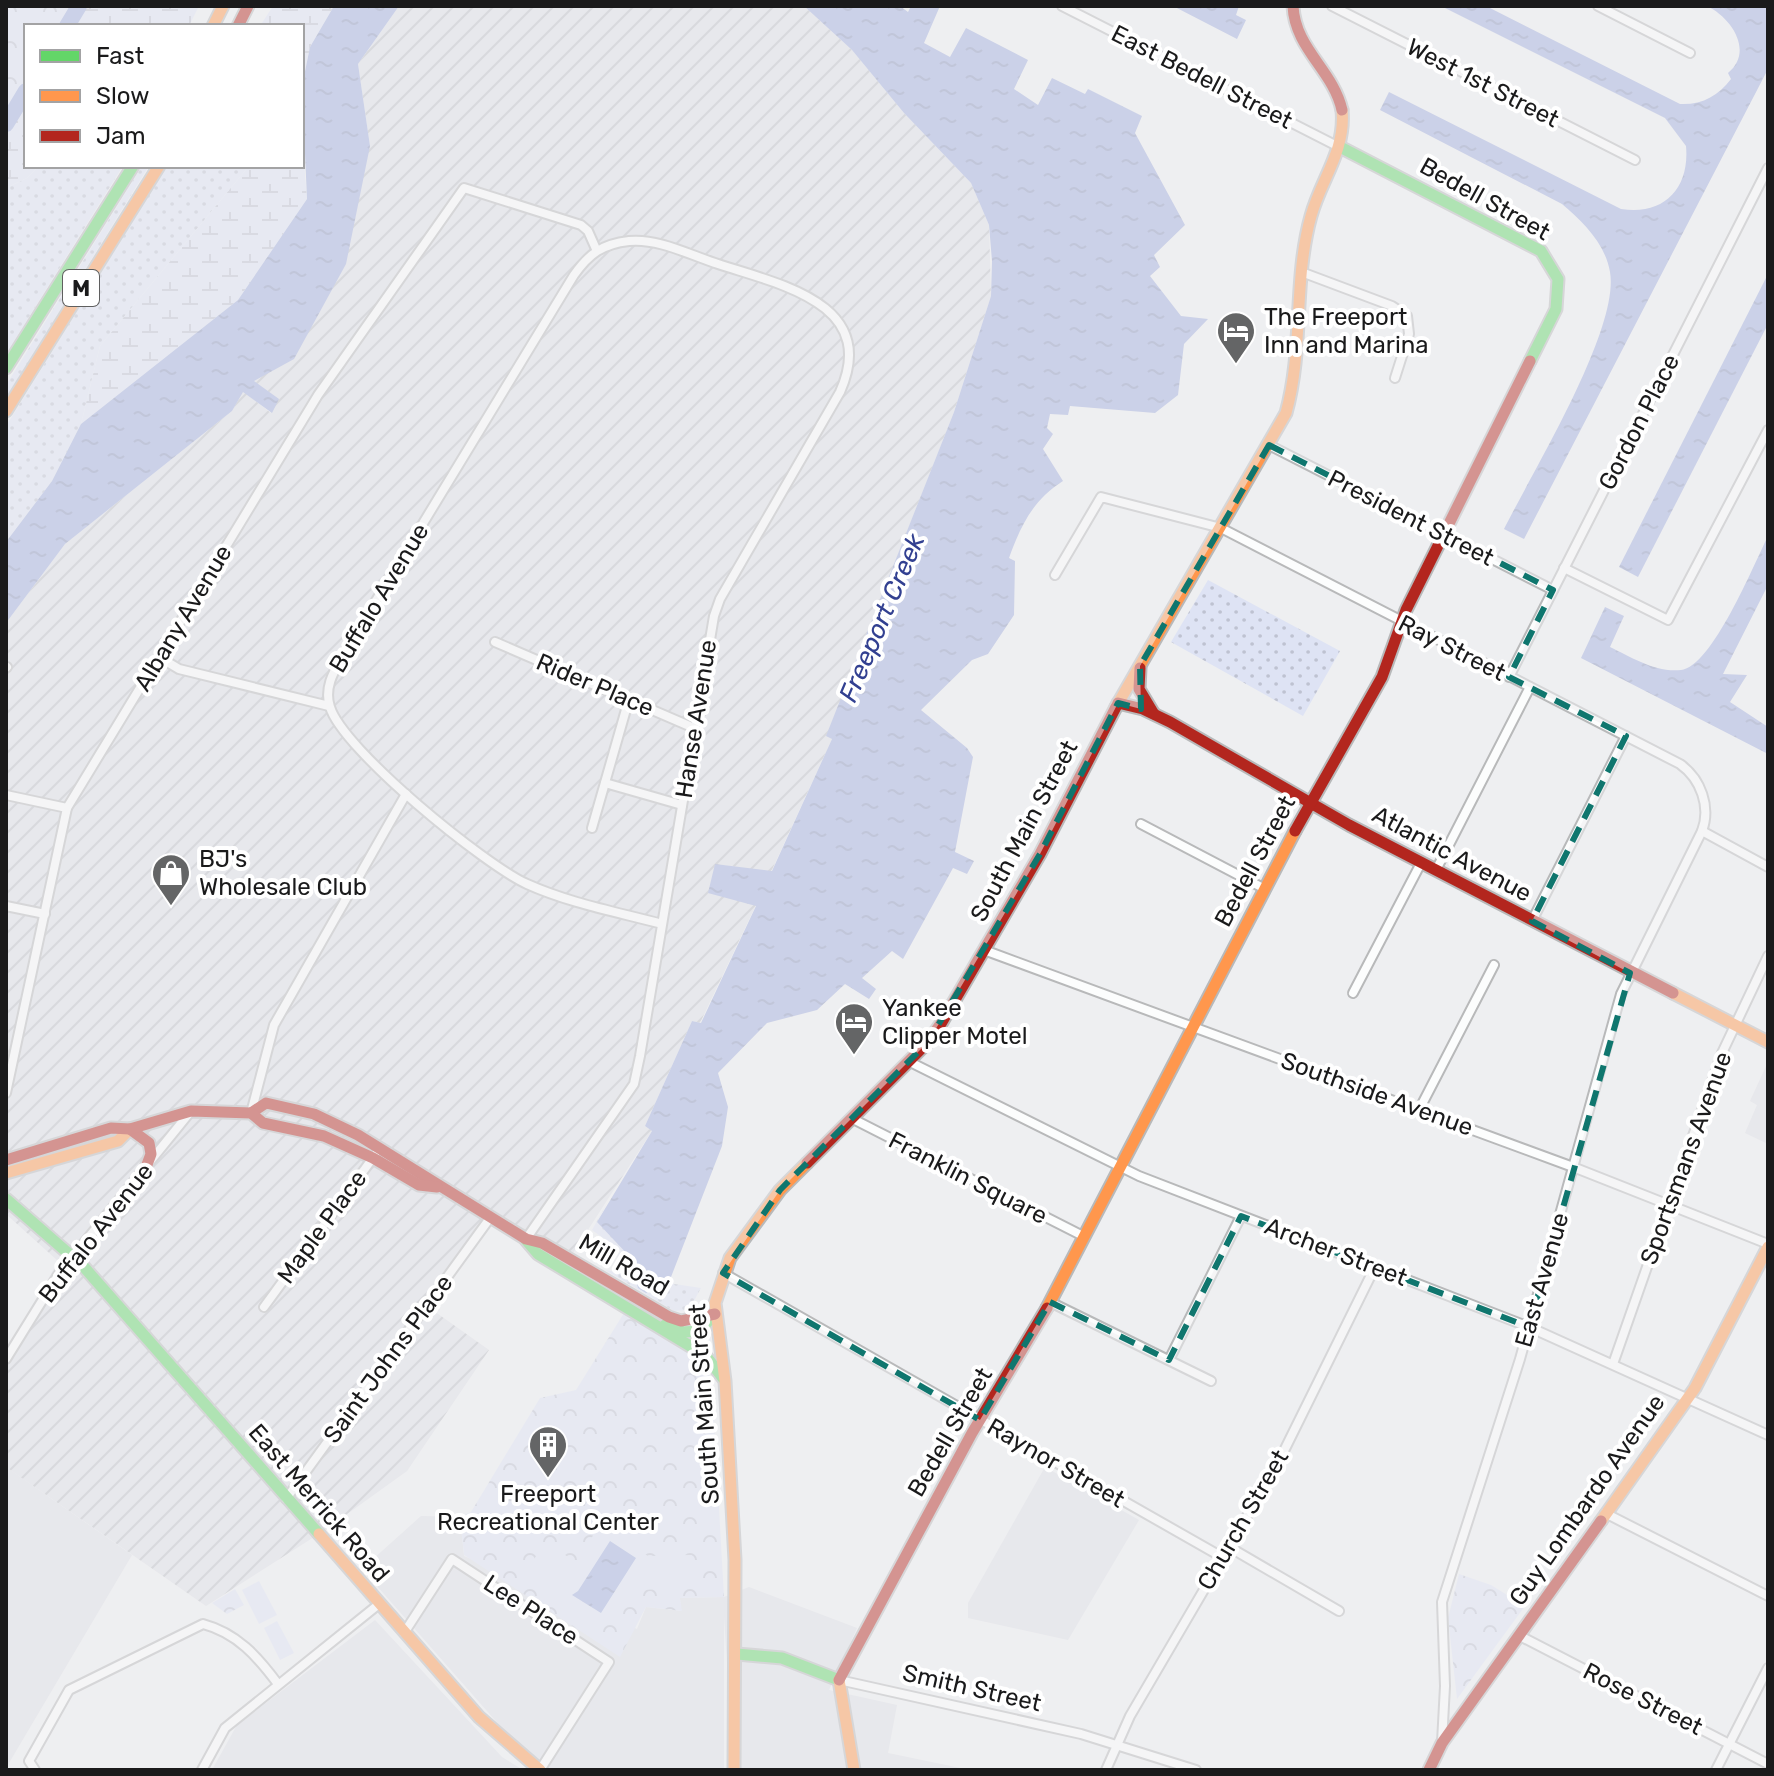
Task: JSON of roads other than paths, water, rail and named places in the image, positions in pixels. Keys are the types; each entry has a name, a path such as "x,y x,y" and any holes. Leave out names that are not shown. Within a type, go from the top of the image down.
{"main road":[{"path":"214,24 223,6"},
{"path":"239,24 248,6"},
{"name":"South Main Street","path":"734,1770 737,1654 725,1381 715,1314 723,1273 739,1244 780,1190 908,1061 942,1022 1040,854 1118,703 1286,413 1298,370 1311,215 1342,148 1345,128 1337,92 1303,48 1295,25 1293,6"},
{"name":"Bedell Street","path":"839,1680 980,1420 1050,1302 1310,802 1382,677 1402,622 1558,300 1558,279 1549,260 1533,246 1342,148"},
{"name":"M","path":"6,368 132,168"},
{"name":"M","path":"6,411 158,168"},
{"path":"1140,666 1139,689 1154,715"},
{"name":"Atlantic Avenue","path":"1118,703 1154,715 1421,863 1768,1042"},
{"name":"Mill Road","path":"6,1160 111,1128 130,1129 191,1111 251,1113 266,1103 314,1114 376,1153 419,1185 437,1187 526,1239 542,1243 669,1317 681,1321 715,1314"},
{"name":"Mill Road","path":"251,1113 263,1123 324,1136 376,1153"},
{"path":"130,1129 149,1143 151,1154 145,1170"},
{"name":"Mill Road","path":"6,1173 118,1141 130,1129"},
{"name":"East Merrick Road","path":"6,1199 73,1258 479,1717 540,1770"},
{"name":"Mill Road","path":"526,1239 538,1254 705,1355 725,1381"},
{"name":"Guy Lombardo Avenue","path":"1429,1770 1442,1743 1687,1398 1709,1363 1768,1246"},
{"name":"Mill Road","path":"645,1317 683,1332 692,1332 705,1327 715,1314"},
{"name":"Smith Street","path":"737,1654 782,1658 839,1680"},
{"path":"839,1680 854,1770"}],"street":[{"name":"East Bedell Street","path":"1062,6 1342,148"},
{"name":"West 1st Street","path":"1332,6 1635,160"},
{"path":"1598,6 1690,53"},
{"name":"Gordon Place","path":"1509,677 1768,168"},
{"name":"Albany Avenue","path":"6,1093 67,808 318,395 464,188 581,225 588,231 596,249"},
{"name":"Hanse Avenue","path":"526,1239 634,1084 709,637 720,599 840,392 848,361 839,324 820,302 652,242 627,241 596,249"},
{"name":"Buffalo Avenue","path":"596,249 574,275 346,650 332,676 329,706 334,718 387,778 523,883 662,924"},
{"path":"1304,273 1392,306 1407,316 1409,334 1395,378"},
{"path":"1564,568 1668,620 1768,430"},
{"name":"President Street","path":"1269,445 1553,590"},
{"name":"Ray Street","path":"1055,575 1101,497 1221,528 1680,764 1693,776 1707,811 1702,831"},
{"name":"Rider Place","path":"495,642 694,728"},
{"path":"159,657 179,669 329,706"},
{"path":"1436,870 1530,687"},
{"path":"592,828 629,699"},
{"path":"1532,921 1626,736"},
{"path":"605,783 682,805"},
{"path":"251,1113 274,1025 406,794"},
{"path":"6,795 67,808"},
{"path":"1141,824 1265,889"},
{"path":"1702,831 1768,867"},
{"name":"East Avenue","path":"1442,1743 1445,1686 1442,1602 1529,1327 1621,994 1702,831"},
{"path":"1353,993 1421,863"},
{"path":"6,906 45,914"},
{"name":"Southside Avenue","path":"984,950 1669,1203 1768,1246"},
{"name":"Sportsmans Avenue","path":"1613,1364 1734,1026 1768,956"},
{"path":"1419,1110 1494,965"},
{"name":"Archer Street","path":"908,1061 1121,1167 1529,1327 1768,1435"},
{"name":"Buffalo Avenue","path":"6,1359 58,1275 191,1111"},
{"name":"Franklin Square","path":"851,1118 1085,1237"},
{"name":"Maple Place","path":"264,1307 376,1153"},
{"path":"1169,1360 1241,1216"},
{"name":"Saint Johns Place","path":"286,1499 490,1218"},
{"name":"Church Street","path":"1106,1770 1117,1743 1277,1465 1375,1267"},
{"name":"Raynor Street","path":"723,1273 1222,1557"},
{"path":"1050,1302 1211,1381"},
{"path":"1605,1513 1768,1596"},
{"path":"1229,1547 1339,1611"},
{"name":"Lee Place","path":"404,1633 452,1559 609,1662 540,1770"},
{"path":"202,1770 225,1728 379,1604"},
{"path":"35,1770 29,1761 69,1690 203,1624 237,1639 278,1684"},
{"name":"Rose Street","path":"1518,1635 1768,1764"},
{"path":"1716,1770 1768,1668"},
{"name":"Smith Street","path":"839,1680 1117,1743 1196,1770"}],"water":[{"path":"334,6 399,6 358,64 370,146 346,264 294,359 254,381 279,399 272,413 243,392 232,411 65,544 6,623 6,542 52,481 81,424 238,300 307,199 304,76 310,47"},
{"name":"Freeport Creek","path":"804,6 900,6 908,12 911,6 940,6 924,43 950,57 966,28 1028,60 1014,89 1038,105 1052,78 1085,94 1088,89 1142,116 1135,133 1185,225 1154,255 1160,267 1150,276 1181,316 1208,319 1184,344 1178,395 1155,413 1070,406 1068,415 1050,414 1047,428 1053,434 1043,449 1063,481 1044,496 1029,514 1009,558 1015,561 1014,615 988,654 972,660 921,710 967,748 973,757 955,852 974,861 967,874 953,868 903,959 892,951 862,978 876,989 869,999 845,984 817,1010 767,1023 718,1073 728,1107 722,1146 664,1295 652,1290 646,1293 638,1288 630,1257 597,1222 652,1131 645,1126 692,1021 701,1023 756,906 708,893 715,864 772,871 832,739 826,736 954,412 991,296 989,225 971,183 904,113 852,50"},
{"path":"1173,6 1239,6 1236,15 1246,20 1237,39"},
{"path":"1441,6 1486,6 1680,104 1688,104 1702,101 1721,90 1731,79 1728,73 1736,65 1739,55 1737,36 1716,11 1707,6 1768,6 1768,69 1524,539 1504,529 1571,401 1602,328 1609,297 1607,261 1592,234 1562,204 1380,110 1389,92 1621,209 1649,208 1671,196 1683,175 1686,146 1665,118"},
{"path":"1768,274 1768,324 1638,577 1619,567"},
{"path":"1768,536 1768,585 1723,674 1747,675 1730,702 1768,727 1768,754 1581,658 1605,607 1624,616 1610,647 1662,669 1681,670 1693,665 1706,652 1731,612"},
{"path":"610,1541 636,1558 601,1613 572,1595 578,1591"}],"waterway":[{"path":"68,24 79,6"},
{"path":"6,124 24,94"}],"place":[{"name":"The Freeport Inn and Marina","path":"1236,365"},
{"name":"BJ's Wholesale Club","path":"171,907"},
{"name":"Yankee Clipper Motel","path":"854,1056"},
{"name":"Freeport Recreational Center","path":"548,1479"}]}
